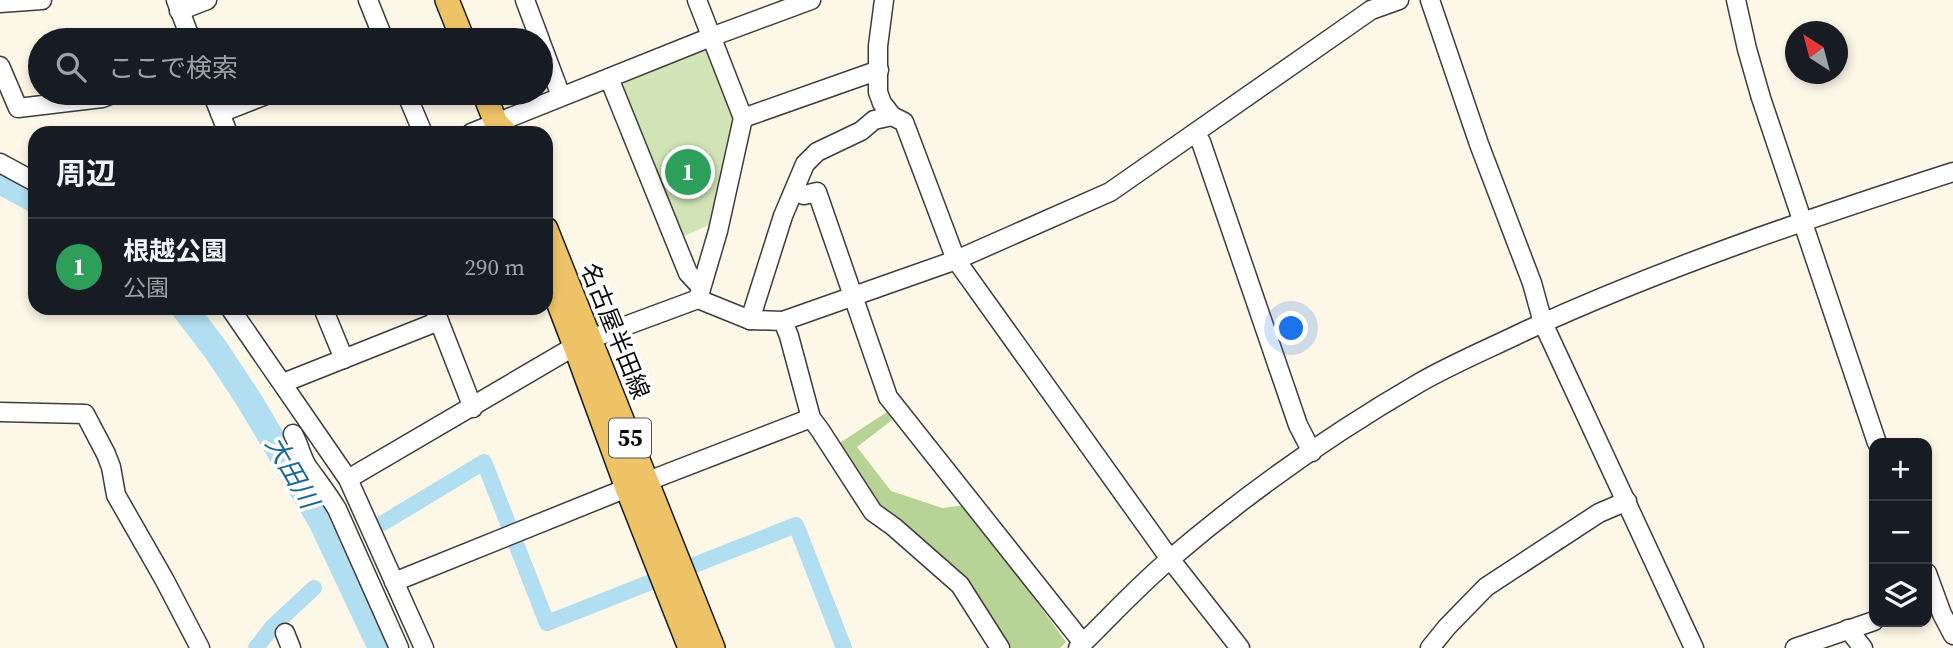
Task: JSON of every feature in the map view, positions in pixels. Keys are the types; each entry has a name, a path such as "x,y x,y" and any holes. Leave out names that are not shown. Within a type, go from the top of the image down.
{"main road":[{"path":"447,0 458,28"},
{"path":"489,105 497,126"},
{"name":"名古屋半田線","path":"553,251 583,343 637,484 690,648"},
{"name":"名古屋半田線","path":"553,285 583,343"},
{"name":"名古屋半田線","path":"637,484 713,648"}],"street":[{"path":"0,3 42,0"},
{"path":"186,28 177,6 207,0"},
{"path":"368,0 379,28"},
{"path":"525,0 535,28"},
{"path":"348,480 583,343 699,293 718,231 743,118 696,0"},
{"path":"884,0 878,46 878,92 892,116 904,122 956,260 1170,559 1240,648"},
{"path":"609,78 688,273 699,293 750,320 783,321 956,260 1110,192 1371,10 1399,0"},
{"path":"1430,0 1479,144 1532,283 1543,323 1694,648"},
{"path":"1736,0 1746,49 1761,98 1875,438"},
{"path":"553,100 804,1"},
{"path":"0,66 18,108 43,105"},
{"path":"743,118 879,70"},
{"path":"553,75 561,96"},
{"path":"217,105 225,126"},
{"path":"220,113 240,105"},
{"path":"410,105 420,126"},
{"path":"506,126 545,105"},
{"path":"750,320 783,216 805,164 817,152 861,131 874,120 892,116"},
{"path":"1195,134 1201,142 1298,425 1312,452"},
{"path":"0,163 28,178"},
{"path":"804,195 817,192 888,397 1080,645 1170,559 1247,497 1420,383 1592,300 1802,221 1953,172"},
{"path":"235,315 348,480 424,648"},
{"path":"326,315 344,359"},
{"path":"283,383 344,359 436,315 473,408"},
{"path":"783,321 811,418 873,512 960,585 1000,648"},
{"path":"0,412 85,414 111,467 116,495 200,648"},
{"path":"394,582 637,484 811,418"},
{"path":"293,434 306,464 337,509 399,648"},
{"path":"1430,648 1486,587 1599,513 1627,501"},
{"path":"1939,599 1942,614 1953,635"},
{"path":"1795,648 1869,623"},
{"path":"1848,629 1863,648"}],"green space":[{"path":"702,50 709,53 736,121 711,224 680,238 621,93 625,80"},
{"path":"887,412 892,420 857,447 891,491 942,508 967,505 1066,642 1060,648 1003,648 964,583 875,507 835,446"}],"waterway":[{"name":"大田川","path":"0,181 28,196"},
{"name":"大田川","path":"189,315 249,400 321,521 381,648"},
{"path":"383,523 484,462 547,623 796,525 844,648"},
{"path":"256,648 273,626 314,588"}],"place":[{"name":"根越公園","path":"688,172"}]}
